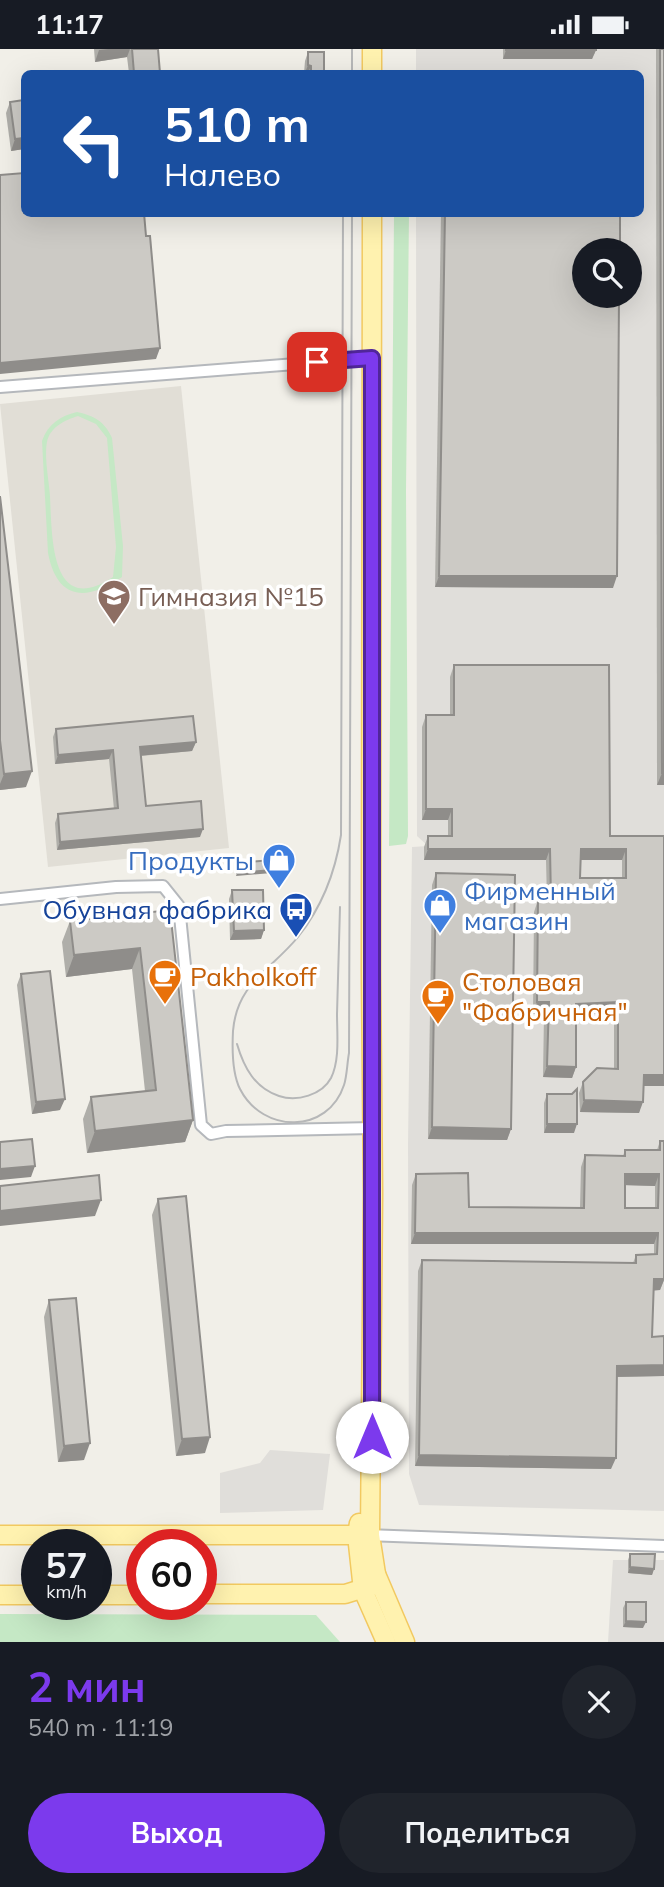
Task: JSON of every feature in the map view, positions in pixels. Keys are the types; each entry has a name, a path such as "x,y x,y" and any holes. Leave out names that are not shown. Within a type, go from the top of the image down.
{"main road":[{"path":"372,49 372,70"},
{"path":"372,217 372,1476 362,1505 363,1590 386,1642"},
{"path":"0,1535 364,1535"},
{"path":"364,1535 376,1573 405,1642"},
{"path":"217,1594 345,1594 371,1586 376,1573"},
{"path":"0,1595 21,1595"}],"street":[{"path":"0,387 372,358"},
{"path":"0,899 117,887 163,886 180,906 201,1125 211,1133 373,1128"},
{"path":"364,1535 664,1546"}],"shaded area":[{"path":"416,49 664,49 664,1511 419,1505 409,1474 408,1145 412,847 428,846 417,836 416,217 644,217 644,70 416,70"},
{"name":"Гимназия №15","path":"181,386 229,848 48,867 0,404"},
{"path":"270,1450 330,1454 323,1510 220,1513 220,1473 260,1463"},
{"path":"613,1560 664,1560 664,1642 608,1642"}],"green space":[{"path":"394,217 409,217 406,491 408,836 406,844 389,846"},
{"path":"77,412 89,415 103,424 112,438 123,546 122,577 109,585 85,593 66,588 58,580 48,553 42,441 51,425","holes":["78,416 96,424 107,438 116,547 113,577 92,587 77,588 66,580 54,550 46,448 51,432 68,420"]},
{"path":"0,1614 21,1614 21,1620 112,1620 112,1614 126,1614 126,1620 217,1620 217,1615 316,1615 340,1642 0,1642"}],"building":[{"path":"132,49 158,49 160,70 134,70"},
{"path":"596,49 596,50 506,50"},
{"path":"660,49 664,49 664,773 662,773"},
{"path":"308,52 324,52 324,70 311,70 308,65"},
{"path":"21,100 21,138 15,139 10,102"},
{"path":"21,173 21,217 144,217 146,236 150,236 160,348 0,363 0,175"},
{"path":"445,217 620,217 620,238 572,238 572,308 619,308 617,576 439,576"},
{"path":"0,496 32,771 4,774 0,740"},
{"path":"454,665 609,665 610,836 664,836 664,1075 644,1075 643,1102 584,1100 583,1082 597,1068 618,1069 618,1002 576,1004 576,1067 547,1066 549,1002 537,1002 538,900 551,900 550,849 428,849 428,836 452,836 452,809 426,809 426,715 454,715","holes":["581,849 626,849 626,878 580,878"]},
{"path":"193,716 196,742 140,747 146,806 201,801 203,829 60,842 58,814 118,808 113,750 58,755 56,729"},
{"path":"272,860 273,870 237,873 236,863"},
{"path":"436,873 515,875 511,1129 432,1127"},
{"path":"232,890 263,890 264,930 234,931"},
{"path":"170,910 193,1120 95,1131 91,1097 156,1090 140,948 74,955 70,921"},
{"path":"50,971 65,1099 36,1102 21,974"},
{"path":"577,1089 577,1124 547,1124 547,1094 572,1094"},
{"path":"32,1139 35,1166 0,1169 0,1142"},
{"path":"660,1141 664,1141 664,1279 654,1279 652,1337 664,1336 664,1365 617,1366 616,1458 419,1455 422,1260 636,1263 636,1255 657,1254 658,1233 415,1233 416,1174 468,1173 469,1207 584,1208 585,1155 625,1156 625,1150 660,1150","holes":["625,1174 659,1174 658,1208 625,1208"]},
{"path":"99,1175 101,1200 0,1211 0,1186"},
{"path":"186,1196 210,1437 182,1439 158,1199"},
{"path":"76,1298 90,1443 64,1446 49,1300"},
{"path":"630,1554 655,1554 654,1569 630,1567"},
{"path":"626,1602 646,1602 646,1622 626,1621"}],"tram line":[{"path":"352,49 352,70"},
{"path":"343,217 341,835 331,877 321,902 298,937 248,989 241,1001 233,1031 237,1083 250,1104 264,1114 295,1122 310,1120 324,1113 336,1101 344,1085 349,1053 352,217"},
{"path":"237,1044 252,1076 263,1088 279,1096 308,1096 327,1084 334,1071 337,1055 340,907"}],"place":[{"name":"Гимназия №15","path":"114,626"},
{"name":"Продукты","path":"279,890"},
{"name":"Фирменный магазин","path":"440,935"},
{"name":"Обувная фабрика","path":"296,939"},
{"name":"Pakholkoff","path":"165,1006"},
{"name":"Столовая \"Фабричная\"","path":"438,1026"}],"route":[{"path":"317,362 372,358 372,1437"}]}
